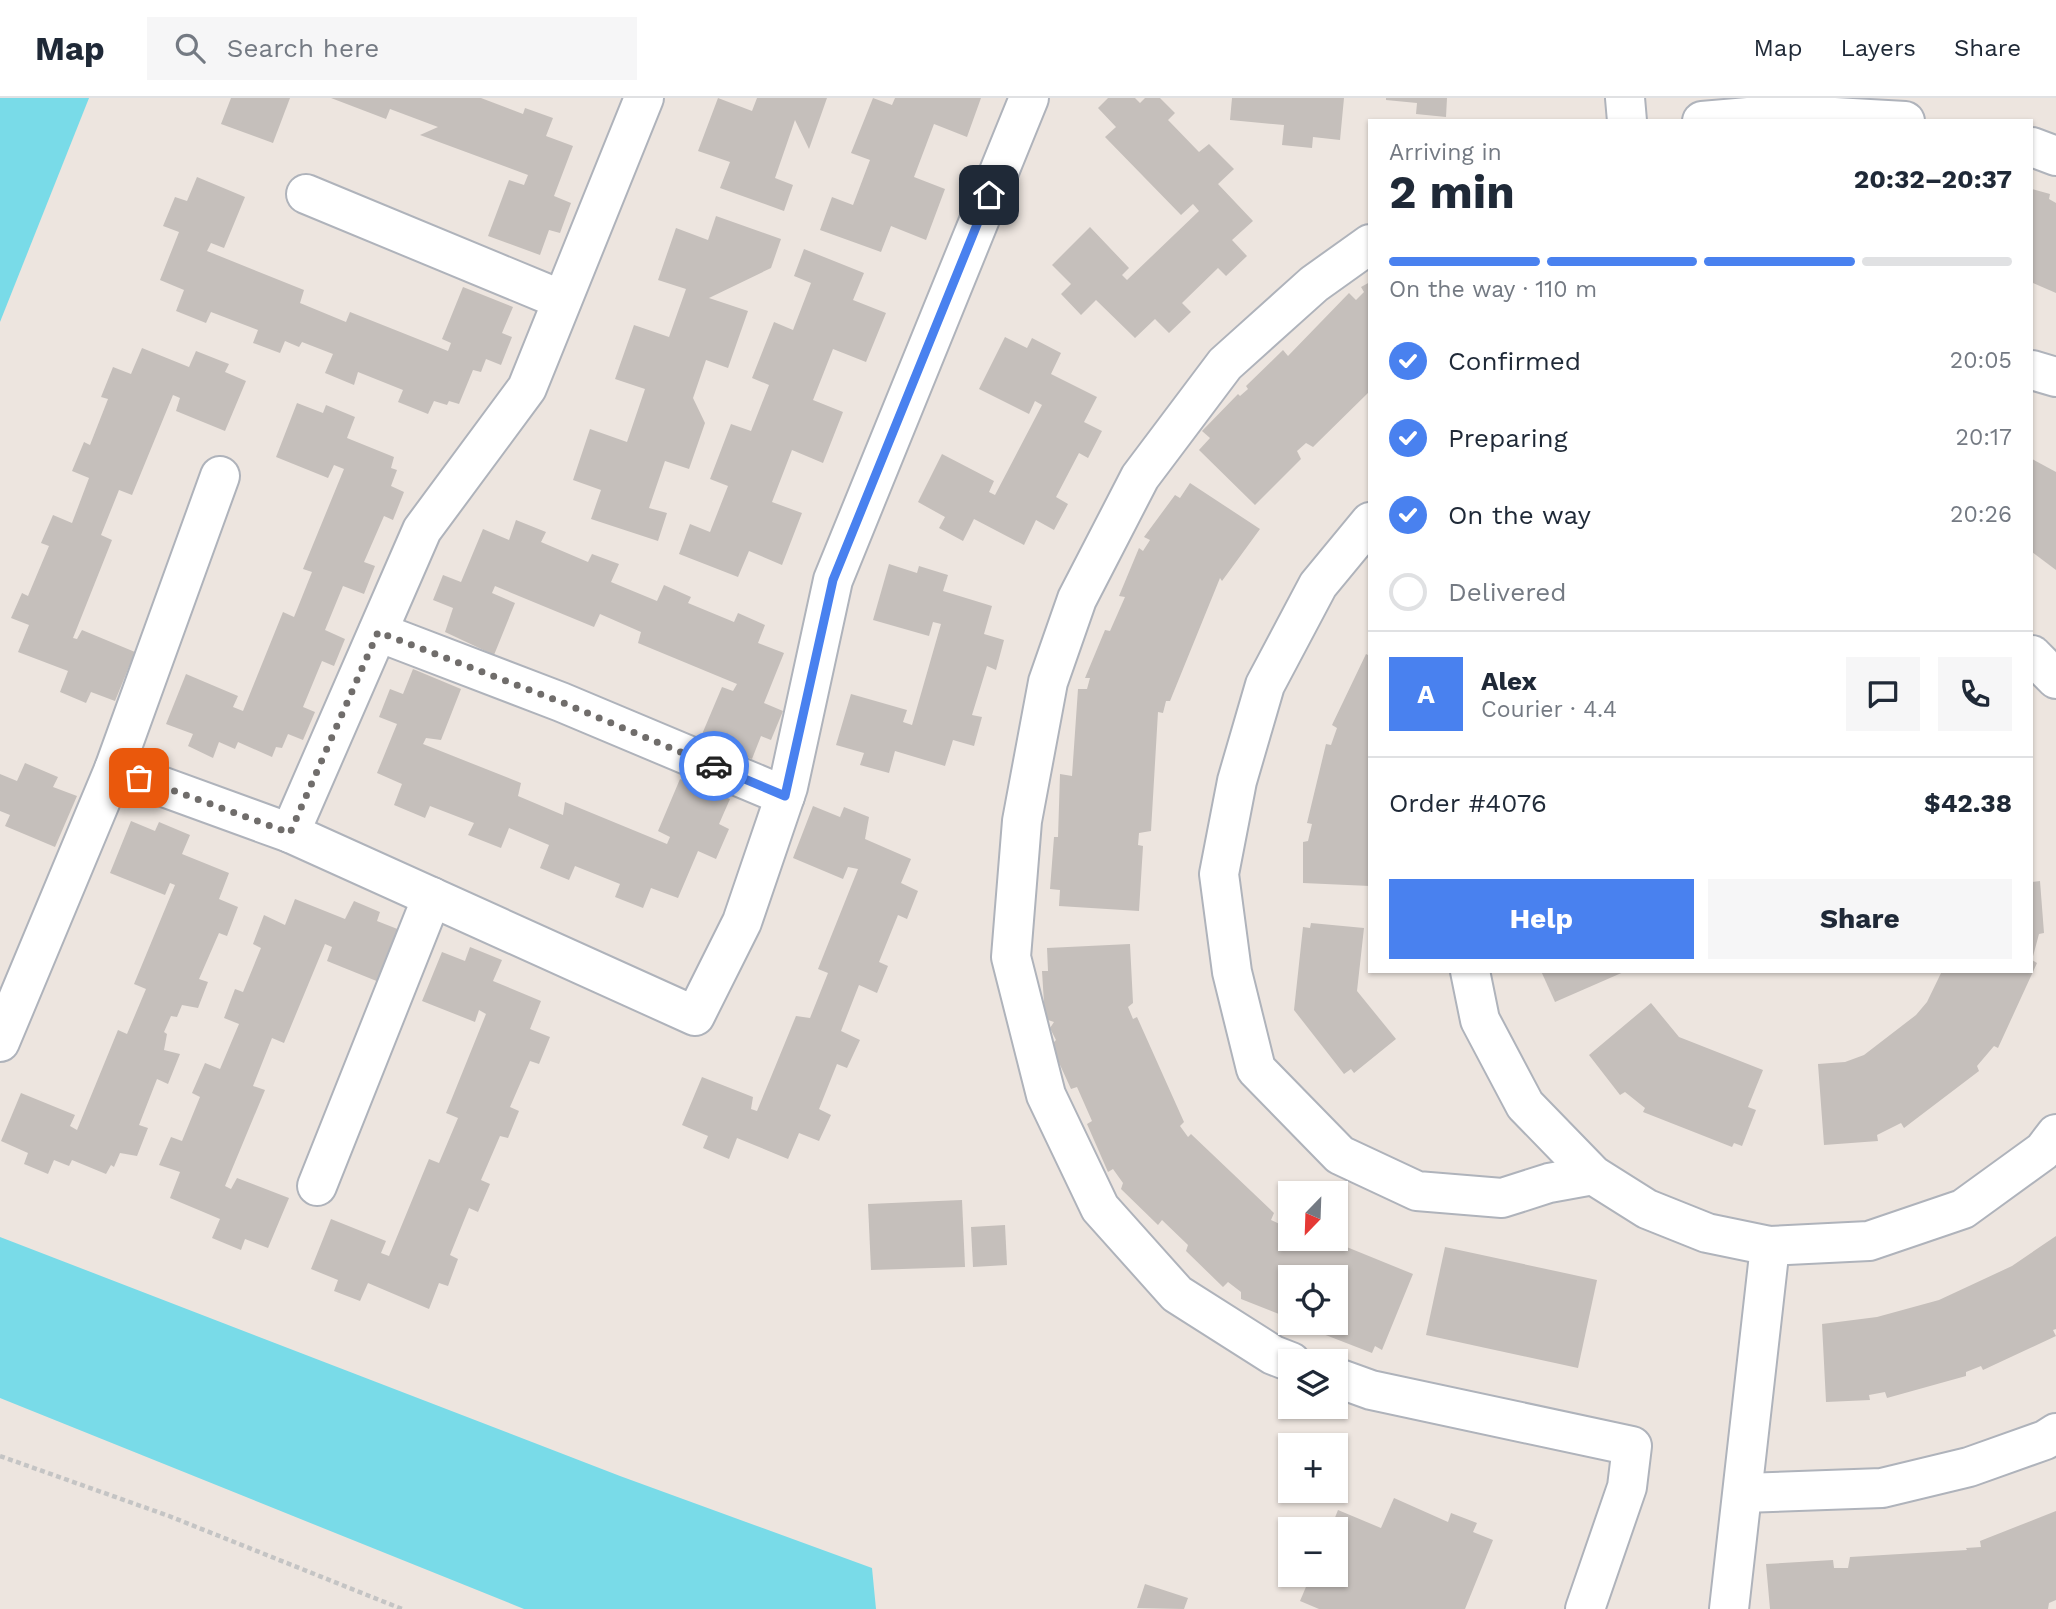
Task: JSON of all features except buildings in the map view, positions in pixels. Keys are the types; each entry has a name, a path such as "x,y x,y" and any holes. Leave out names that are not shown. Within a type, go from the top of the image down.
{"lane":[{"path":"290,833 422,530 527,388 644,98"},
{"path":"114,769 290,833 695,1016 742,922 785,796 833,580 1029,98"},
{"path":"1625,98 1627,119"},
{"path":"1725,119 1782,114 1870,119"},
{"path":"2033,147 2056,156"},
{"path":"306,194 562,300"},
{"path":"1278,1357 1177,1294 1100,1208 1046,1095 1011,957 1022,821 1048,682 1077,599 1140,477 1225,364 1314,284 1368,245"},
{"path":"2033,370 2056,377"},
{"path":"0,1042 114,769 220,476"},
{"path":"1368,524 1318,585 1265,685 1237,781 1219,874 1232,972 1256,1069 1340,1155 1417,1191 1502,1198 1549,1183 1593,1175"},
{"path":"378,632 561,702 785,796"},
{"path":"2033,656 2056,679"},
{"path":"317,1186 432,897"},
{"path":"1470,973 1480,1020 1525,1105 1593,1175 1647,1209 1707,1233 1770,1246 1869,1241 1963,1209 2043,1152 2056,1134"},
{"path":"1729,1609 1770,1246"},
{"path":"1348,1382 1371,1390 1632,1446 1627,1487 1586,1609"},
{"path":"1743,1493 1882,1488 1969,1467 2045,1440 2056,1433"}],"path":[{"path":"0,1456 169,1516 402,1609"}],"water":[{"path":"0,98 89,98 0,322"},
{"path":"0,1237 620,1476 872,1568 876,1609 524,1609 0,1398"}],"way so far":[{"path":"139,778 290,833 378,632 561,702 714,766"}],"route":[{"path":"714,766 785,796 833,580 989,195"}]}
